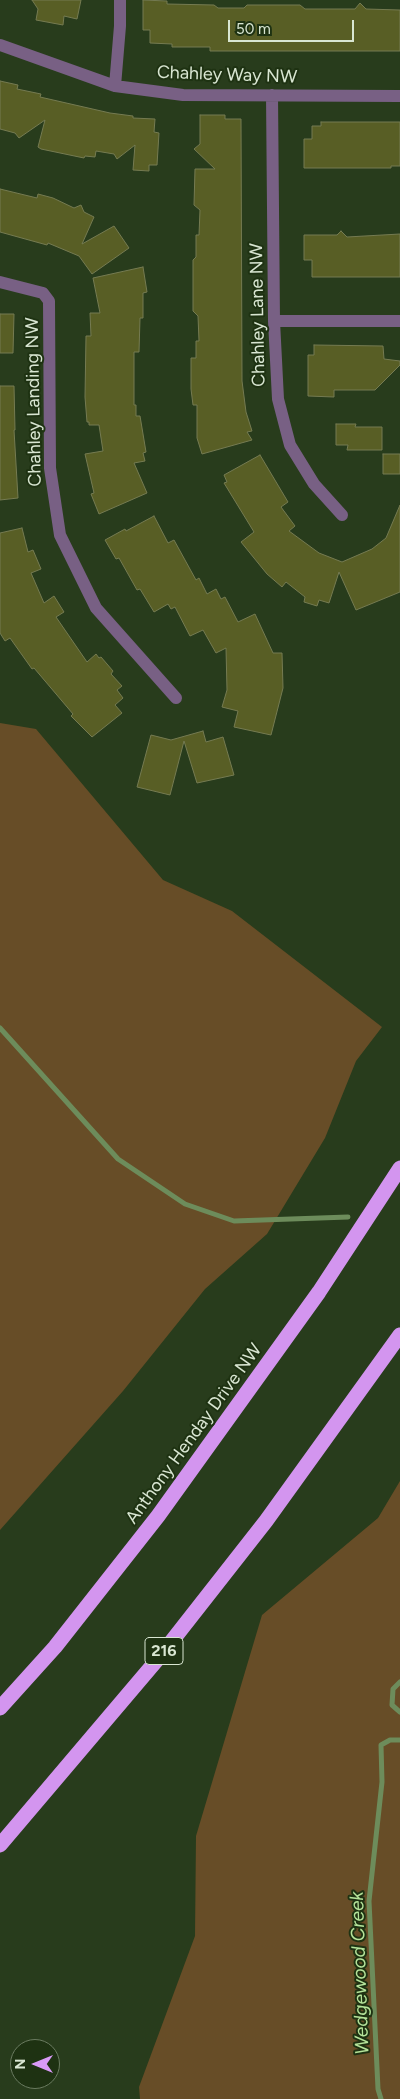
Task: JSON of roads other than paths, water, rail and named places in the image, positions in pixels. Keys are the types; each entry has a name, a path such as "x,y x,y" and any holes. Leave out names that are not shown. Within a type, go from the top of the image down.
{"highway":[{"name":"Anthony Henday Drive NW","path":"0,1708 54,1647 140,1539 242,1402 320,1292 400,1168"},
{"name":"216","path":"0,1845 157,1660 266,1520 400,1335"}],"street":[{"path":"115,86 120,26 120,0"},
{"name":"Chahley Way NW","path":"0,45 115,86 183,95 400,96"},
{"name":"Chahley Lane NW","path":"272,95 274,321 278,399 290,445 314,484 342,515"},
{"name":"Chahley Landing NW","path":"0,282 43,293 50,301 50,468 60,535 96,608 176,698"},
{"path":"274,321 400,322"}],"waterway":[{"name":"Wedgewood Creek","path":"0,1028 118,1159 185,1204 234,1221 348,1217"},
{"name":"Wedgewood Creek","path":"400,1682 393,1689 392,1705 400,1712"},
{"name":"Wedgewood Creek","path":"381,2099 378,2089 369,1901 382,1782 381,1745 390,1740 400,1740"}]}
